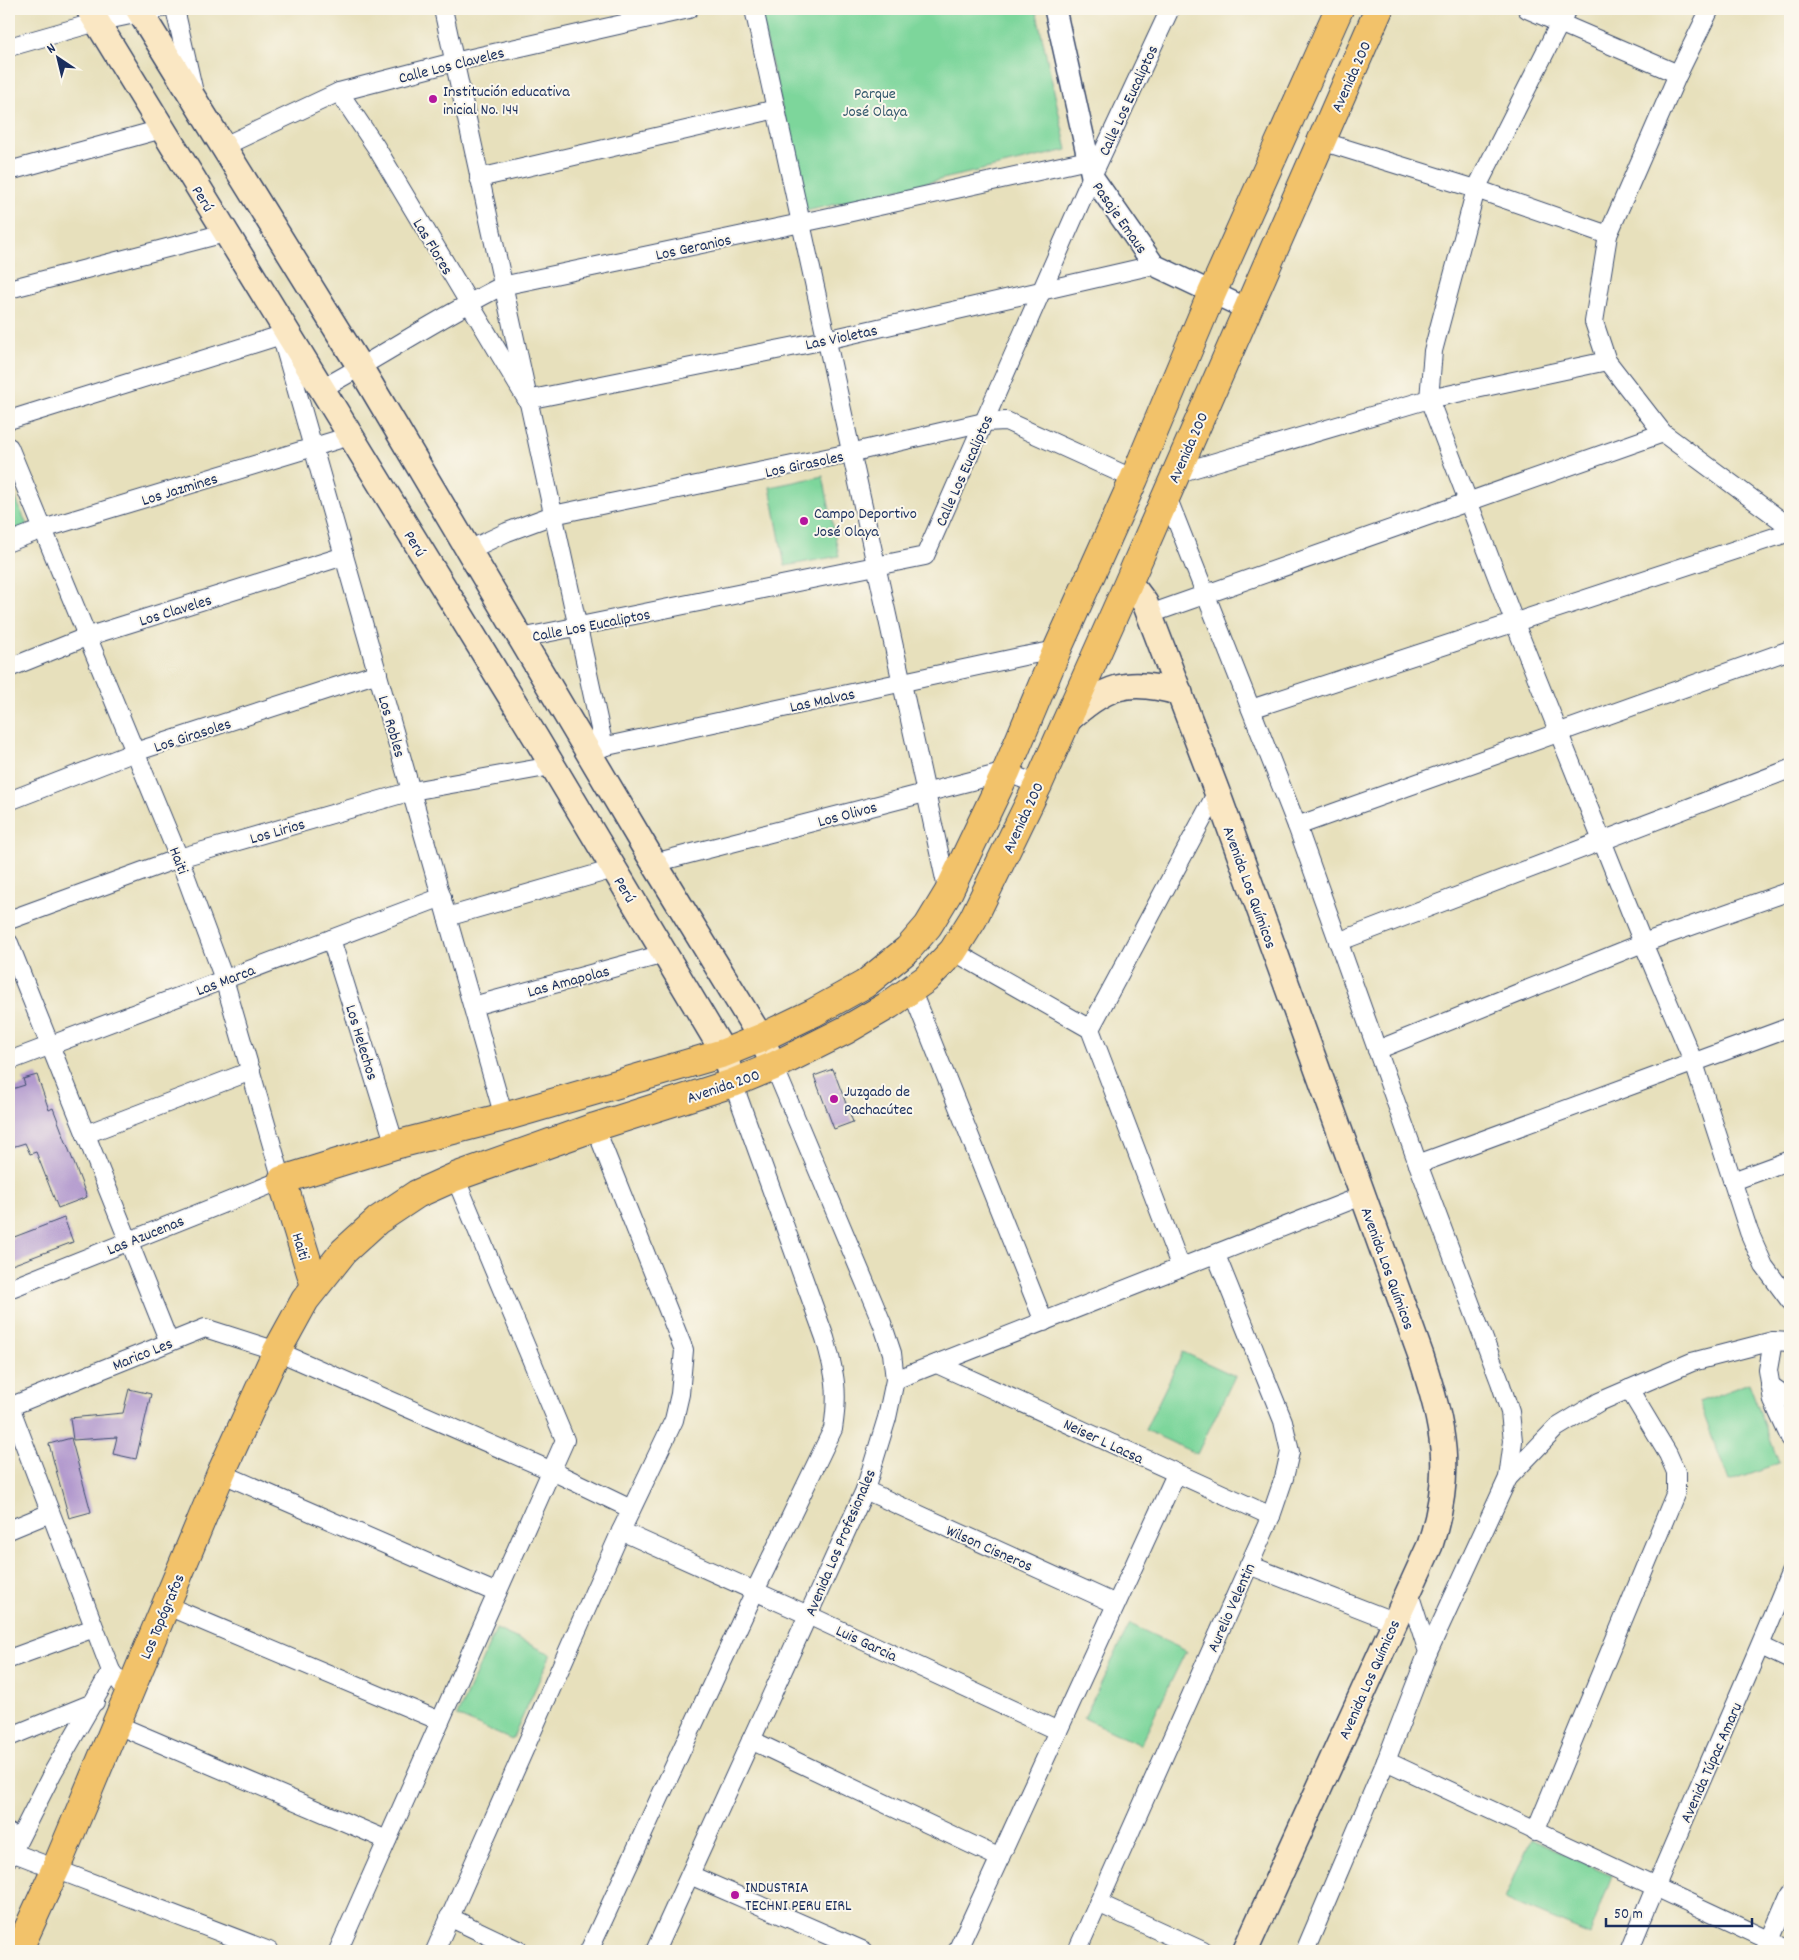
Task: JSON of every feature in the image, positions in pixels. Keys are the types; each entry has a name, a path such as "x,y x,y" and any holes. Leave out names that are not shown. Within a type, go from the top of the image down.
{"main road":[{"name":"Avenida 200","path":"282,1180 395,1145 504,1117 724,1053 813,1013 865,984 892,964 908,949 928,926 948,893 1006,772 1057,650 1134,479 1212,292 1339,9"},
{"name":"Avenida 200","path":"315,1286 344,1251 378,1220 417,1194 455,1177 595,1127 733,1083 774,1066 846,1030 890,1005 926,979 953,951 974,919 1038,785 1379,9"},
{"path":"146,10 222,147 360,368 521,638 596,749 654,864 761,1038 774,1066"},
{"name":"Perú","path":"93,15 284,334 321,389 412,536 614,869 724,1053 733,1083"},
{"path":"412,536 448,514"},
{"name":"Avenida Los Químicos","path":"1126,588 1136,591 1150,614 1217,792 1435,1400 1444,1450 1444,1482 1430,1545 1244,1951"},
{"path":"1065,723 1087,702 1108,691 1132,685 1157,686 1180,693"},
{"name":"Haiti","path":"282,1180 315,1286"},
{"name":"Los Topógrafos","path":"18,1951 56,1868 221,1473 277,1351 315,1286"}],"street":[{"path":"175,9 198,106"},
{"path":"443,9 502,286 578,626 596,749"},
{"name":"Calle Los Claveles","path":"222,147 339,92 454,62 689,9"},
{"path":"754,9 948,893"},
{"name":"Pasaje Emaus","path":"1055,9 1090,168 1154,265 1247,309"},
{"name":"Calle Los Eucaliptos","path":"521,638 925,556 1041,291 1090,168 1170,9"},
{"path":"1527,9 1563,16 1678,74"},
{"path":"1710,9 1678,74 1608,235 1594,322 1607,361 1663,433 1790,527"},
{"path":"9,47 93,15 146,10"},
{"path":"1563,16 1476,189 1433,351 1429,399 1514,621 1604,841 1643,943 1694,1063 1749,1232 1764,1266 1790,1300"},
{"name":"Las Flores","path":"339,92 376,148 527,400"},
{"path":"479,178 776,109"},
{"path":"9,171 162,129"},
{"path":"1321,141 1476,189 1608,235"},
{"name":"Los Geranios","path":"321,389 360,368 468,303 502,286 801,224 1090,168"},
{"path":"9,289 225,233"},
{"name":"Las Violetas","path":"527,400 826,340 1154,265"},
{"path":"9,420 284,334"},
{"name":"Los Robles","path":"284,334 344,556 504,1117"},
{"path":"1305,1951 1386,1761 1428,1652 1508,1478 1514,1441 1510,1412 1418,1164 1297,826 1206,594 1171,484 1429,399 1607,361"},
{"name":"Los Girasoles","path":"469,550 507,532 553,515 850,453 984,422 1006,421 1134,479"},
{"path":"1150,614 1663,433"},
{"name":"Los Jazmines","path":"9,542 43,529 350,436"},
{"name":"Haiti","path":"9,447 86,636 180,858 224,979 282,1180"},
{"path":"1251,709 1514,621 1790,532"},
{"name":"Los Claveles","path":"9,668 86,636 344,556"},
{"name":"Las Malvas","path":"596,749 1057,650"},
{"path":"1297,826 1790,650"},
{"name":"Los Girasoles","path":"9,801 135,752 378,673"},
{"name":"Los Lirios","path":"9,920 180,858 412,791 552,766"},
{"path":"1338,942 1790,769"},
{"path":"1006,772 1038,785"},
{"name":"Los Olivos","path":"654,864 1006,772"},
{"path":"1090,1029 1217,792"},
{"path":"447,917 614,869"},
{"path":"1377,1050 1643,943 1790,891"},
{"name":"Las Marca","path":"9,1061 442,897"},
{"name":"Los Helechos","path":"331,939 395,1145"},
{"path":"9,942 169,1342"},
{"path":"953,951 1090,1029 1182,1268"},
{"name":"Las Amapolas","path":"473,1006 664,954"},
{"path":"911,990 1044,1322"},
{"path":"1418,1164 1790,1027"},
{"name":"Avenida Los Profesionales","path":"655,1951 864,1490 887,1418 895,1380 892,1353 882,1323 774,1066"},
{"path":"86,1134 251,1071"},
{"path":"589,1951 754,1591 832,1428 837,1403 835,1374 825,1338 733,1083"},
{"path":"435,1951 620,1531 674,1420 682,1384 684,1350 595,1127"},
{"path":"1733,1181 1790,1160"},
{"path":"338,1951 565,1440 455,1177"},
{"name":"Las Azucenas","path":"9,1289 282,1180"},
{"path":"895,1380 1362,1196"},
{"name":"Aurelio Velentin","path":"1077,1951 1271,1516 1284,1478 1290,1452 1283,1421 1216,1255"},
{"name":"Marico Les","path":"9,1406 205,1328 277,1351 552,1471 631,1509"},
{"path":"1508,1478 1556,1428 1599,1402 1692,1362 1782,1341"},
{"path":"1782,1341 1768,1370 1773,1401 1790,1438"},
{"name":"Neiser L Lacsa","path":"937,1364 1271,1516"},
{"path":"1770,1385 1790,1399"},
{"path":"1535,1832 1676,1492 1676,1472 1668,1454 1629,1389"},
{"path":"9,1406 111,1670 128,1693"},
{"path":"221,1473 497,1594"},
{"path":"957,1951 1176,1474"},
{"name":"Wilson Cisneros","path":"864,1490 1116,1604"},
{"path":"9,1530 50,1513"},
{"name":"Luis Garcia","path":"620,1531 808,1615 1058,1731"},
{"path":"1249,1565 1395,1622"},
{"name":"Avenida Túpac Amaru","path":"1629,1951 1654,1888 1761,1646 1790,1573"},
{"path":"1408,1590 1428,1652"},
{"path":"165,1605 440,1721"},
{"path":"9,1659 94,1628"},
{"path":"1761,1646 1790,1660"},
{"path":"111,1670 95,1702 10,1849 269,1951"},
{"path":"9,1737 95,1702"},
{"path":"115,1724 388,1840"},
{"path":"751,1740 1000,1858"},
{"path":"1386,1761 1654,1888 1767,1946 1790,1950"},
{"path":"690,1875 864,1951"},
{"path":"1767,1946 1790,1893"},
{"path":"1098,1903 1203,1951"},
{"path":"449,1917 520,1951"}],"green space":[{"name":"Parque José Olaya","path":"759,9 1036,9 1067,150 806,211"},
{"name":"Campo Deportivo José Olaya","path":"823,476 839,556 785,566 770,487"},
{"path":"9,482 29,530 9,539"},
{"path":"1183,1352 1235,1376 1197,1454 1145,1430"},
{"path":"1749,1383 1779,1463 1729,1481 1699,1402"},
{"path":"1130,1624 1186,1651 1140,1745 1084,1718"},
{"path":"496,1629 551,1654 512,1740 457,1716"},
{"path":"1531,1839 1612,1875 1590,1935 1505,1899"}],"building":[{"name":"Juzgado de Pachacútec","path":"833,1069 853,1122 834,1129 814,1076"},
{"path":"37,1075 49,1110 53,1108 87,1197 58,1208 36,1152 30,1154 25,1143 9,1148 9,1090 25,1085 23,1079"},
{"path":"64,1218 73,1242 9,1266 9,1239"},
{"path":"129,1389 151,1394 136,1459 113,1454 117,1437 73,1440 70,1418 123,1413"},
{"path":"71,1438 91,1512 69,1518 49,1444"}],"place":[{"name":"Institución educativa inicial No. 144","path":"433,99"},
{"name":"Campo Deportivo José Olaya","path":"804,521"},
{"name":"Juzgado de Pachacútec","path":"834,1099"},
{"name":"INDUSTRIA TECHNI PERU EIRL","path":"735,1895"}]}
